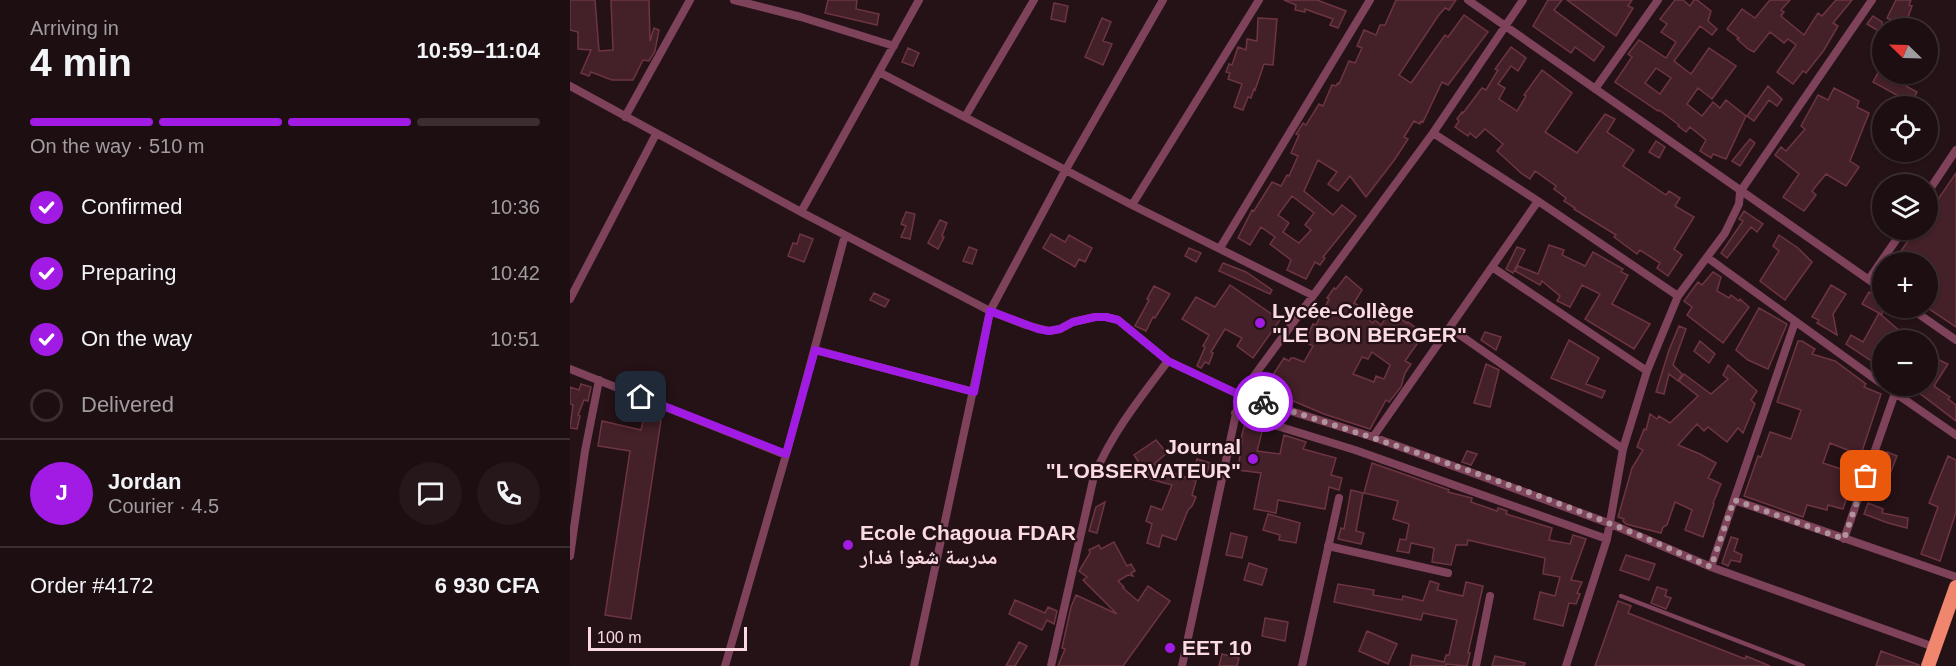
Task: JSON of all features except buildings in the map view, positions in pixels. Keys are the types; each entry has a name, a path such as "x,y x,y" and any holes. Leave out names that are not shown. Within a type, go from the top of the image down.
{"main road":[{"path":"1928,666 1956,587"}],"street":[{"path":"625,117 690,0"},
{"path":"734,0 801,17 894,46"},
{"path":"801,212 919,0"},
{"path":"964,117 1034,0"},
{"path":"914,666 990,311 1065,171 1163,0"},
{"path":"1132,206 1259,0"},
{"path":"1220,248 1370,0"},
{"path":"1468,0 1740,192 1872,281"},
{"path":"1182,666 1240,395 1432,133 1523,0"},
{"path":"1595,89 1658,0"},
{"path":"1566,666 1611,524 1623,449 1647,371 1678,296 1708,258 1734,217 1740,192 1872,0"},
{"path":"879,72 1132,206 1312,295"},
{"path":"570,86 801,212 990,311 1049,331 1084,319 1106,317 1118,320 1168,361 1240,395 1373,437 1481,476 1611,524 1711,567 1934,647"},
{"path":"1432,133 1538,201 1678,296"},
{"path":"570,299 656,134"},
{"path":"1938,177 1956,150"},
{"path":"1373,437 1538,201"},
{"path":"725,666 815,350 845,235"},
{"path":"1869,279 1896,240"},
{"path":"1708,258 1872,377"},
{"path":"1492,267 1647,371"},
{"path":"1924,318 1956,340"},
{"path":"1711,567 1795,322"},
{"path":"1450,328 1623,449"},
{"path":"815,350 974,392"},
{"path":"1051,666 1094,476 1103,453 1115,433 1168,361"},
{"path":"570,369 786,454"},
{"path":"570,556 585,452 599,380"},
{"path":"1844,539 1894,396"},
{"path":"1899,396 1956,435"},
{"path":"1235,413 1355,450 1607,539"},
{"path":"1475,492 1481,476"},
{"path":"1302,666 1339,498"},
{"path":"1734,500 1956,577"},
{"path":"1328,546 1448,573"},
{"path":"1476,666 1490,596"}],"lane":[{"path":"1621,596 1803,666"}],"way so far":[{"path":"1263,402 1373,437 1481,476 1611,524 1711,567 1734,500 1844,539 1866,476"}],"place":[{"name":"Lycée-Collège \"LE BON BERGER\"","path":"1260,323"},
{"name":"Journal \"L'OBSERVATEUR\"","path":"1253,459"},
{"name":"Ecole Chagoua FDAR مدرسة شغوا فدار","path":"848,545"},
{"name":"EET 10","path":"1170,648"}],"route":[{"path":"641,397 786,454 815,350 974,392 990,311 1049,331 1095,317 1118,320 1168,361 1240,395 1263,402"}]}
